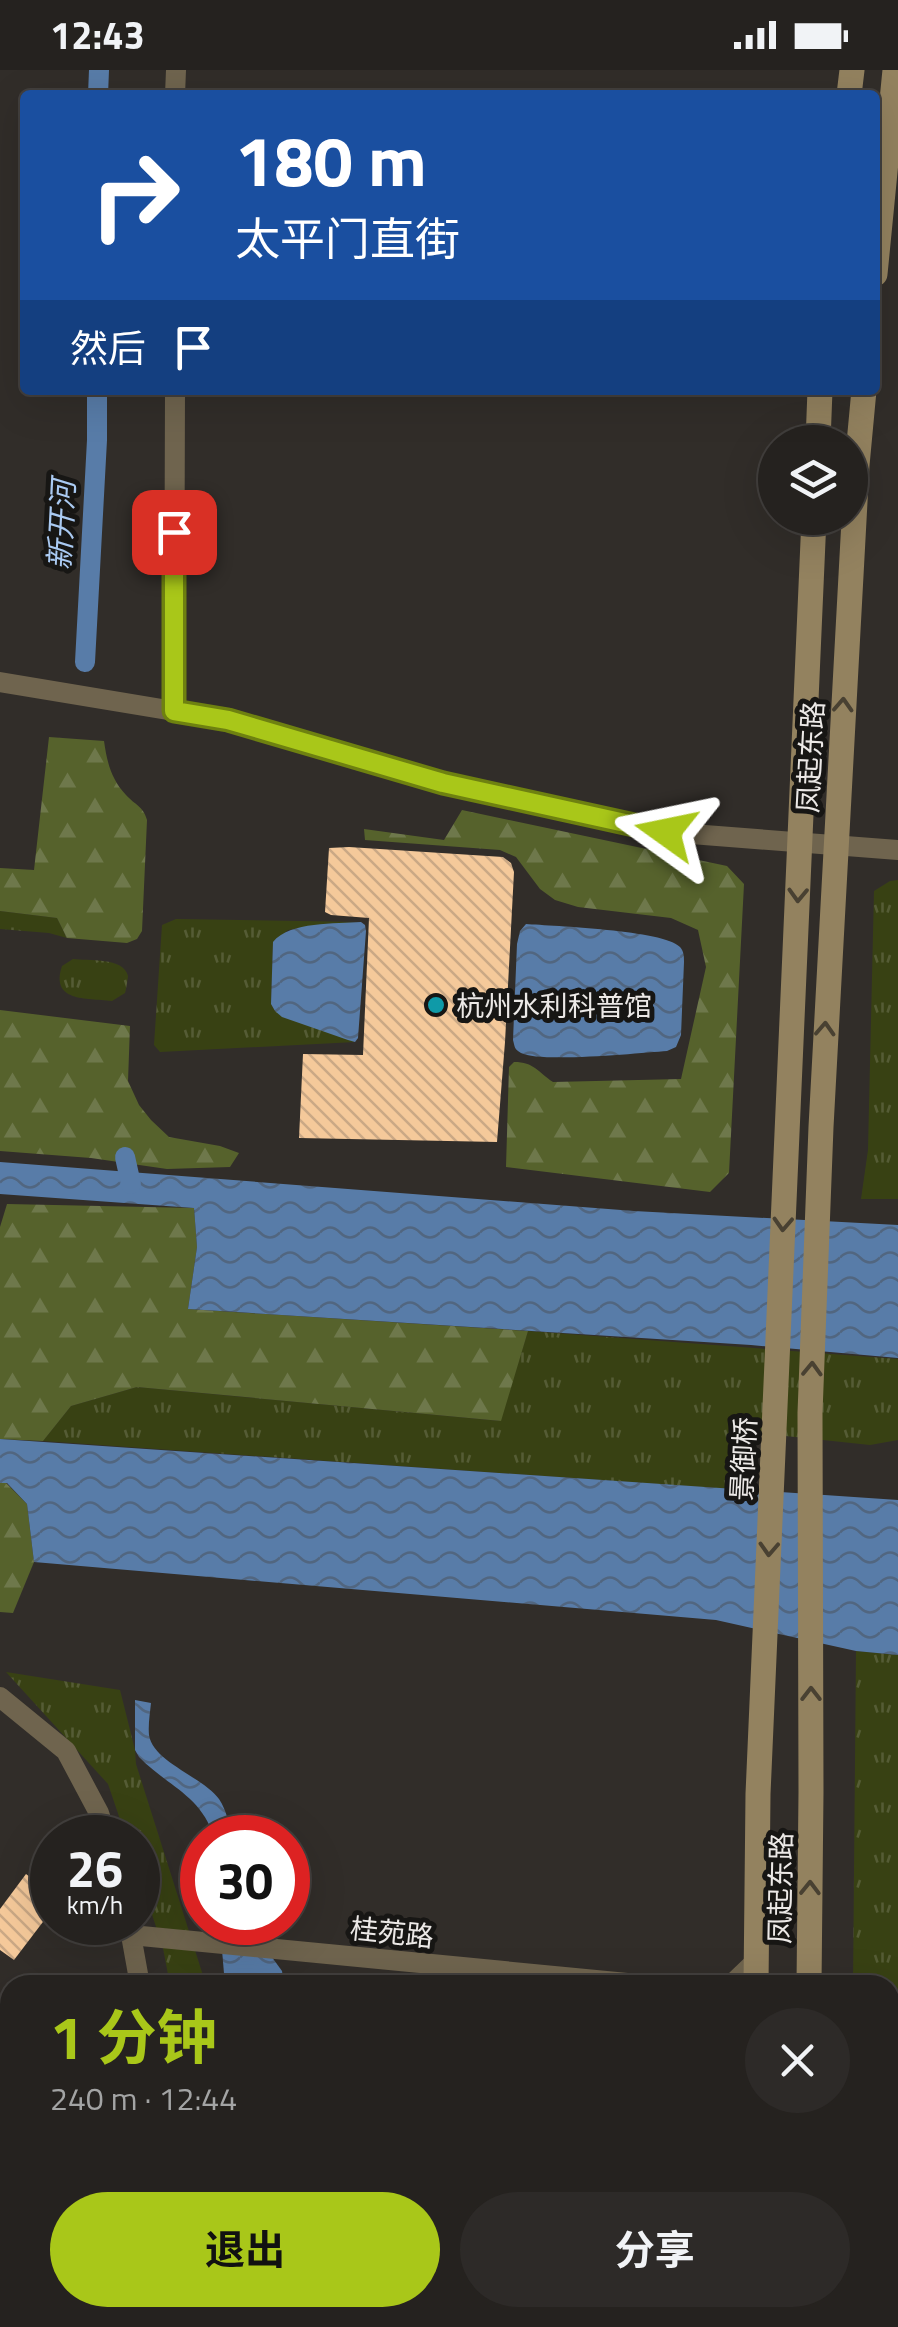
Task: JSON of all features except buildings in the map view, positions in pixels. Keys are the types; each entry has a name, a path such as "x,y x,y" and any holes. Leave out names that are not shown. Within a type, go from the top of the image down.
{"main road":[{"path":"880,223 895,70"},
{"path":"819,425 820,395"},
{"name":"凤起东路","path":"815,1975 810,1413 820,1127 864,395"},
{"name":"凤起东路","path":"788,1127 813,535"},
{"name":"景御桥","path":"758,1794 788,1127"},
{"name":"凤起东路","path":"756,1973 758,1794"}],"street":[{"path":"174,711 175,395"},
{"path":"0,682 228,720 443,783 666,832 898,850"},
{"path":"0,1697 66,1751 100,1815"},
{"name":"桂苑路","path":"160,1933 545,1975"},
{"path":"133,1945 138,1975"}],"green space":[{"path":"49,737 104,741 117,783 145,815 142,931 137,939 127,943 67,938 57,918 0,911 0,868 34,870"},
{"path":"462,810 727,866 744,884 729,1173 710,1192 506,1167 509,1067 514,1062 531,1066 553,1082 681,1079 706,967 698,930 671,918 578,907 555,900 540,889 516,857 500,850 365,840 364,829 444,840"},
{"path":"898,880 898,1199 861,1199 868,1150 874,891"},
{"path":"0,911 57,918 67,938 0,929"},
{"path":"176,919 361,922 288,930 273,943 271,1004 275,1011 355,1042 160,1052 154,1045 162,925"},
{"path":"73,959 120,966 128,976 125,993 112,1001 66,992 61,986 62,966"},
{"path":"0,1010 130,1026 128,1081 151,1120 169,1137 239,1153 230,1167 167,1169 0,1151"},
{"path":"7,1204 194,1208 197,1247 188,1309 528,1331 501,1421 137,1387 71,1406 43,1441 0,1439 0,1227"},
{"path":"528,1331 898,1359 898,1440 870,1445 730,1430 730,1489 43,1441 71,1406 137,1387 500,1421"},
{"path":"0,1483 6,1483 27,1504 34,1562 13,1613 0,1612"},
{"path":"856,1651 898,1655 898,1975 853,1975"},
{"path":"6,1672 120,1690 152,1815 119,1815 108,1784"},
{"path":"160,1840 180,1903 180,1945 193,1945 203,1975 168,1975 163,1948"}],"water":[{"path":"361,922 366,931 355,1042 282,1017 275,1011 271,1004 273,942 302,927"},
{"path":"526,924 631,933 670,941 680,947 684,962 681,1035 676,1047 667,1051 568,1057 532,1056 517,1050 513,1040 517,944"},
{"path":"0,1162 634,1211 898,1225 898,1358 188,1309 197,1247 194,1208 0,1194"},
{"path":"0,1439 898,1500 898,1655 856,1651 716,1620 34,1562 27,1504 7,1483 0,1483"},
{"path":"135,1700 151,1703 152,1745 212,1791 226,1815 203,1815 135,1750"},
{"path":"222,1945 263,1945 283,1975 224,1975"}],"waterway":[{"name":"新开河","path":"98,90 99,70"},
{"name":"新开河","path":"85,662 97,395"},
{"name":"新开河","path":"125,1157 131,1184"}],"place":[{"name":"杭州水利科普馆","path":"436,1005"}],"route":[{"path":"174,532 174,711 228,720 443,783 666,832"}]}
